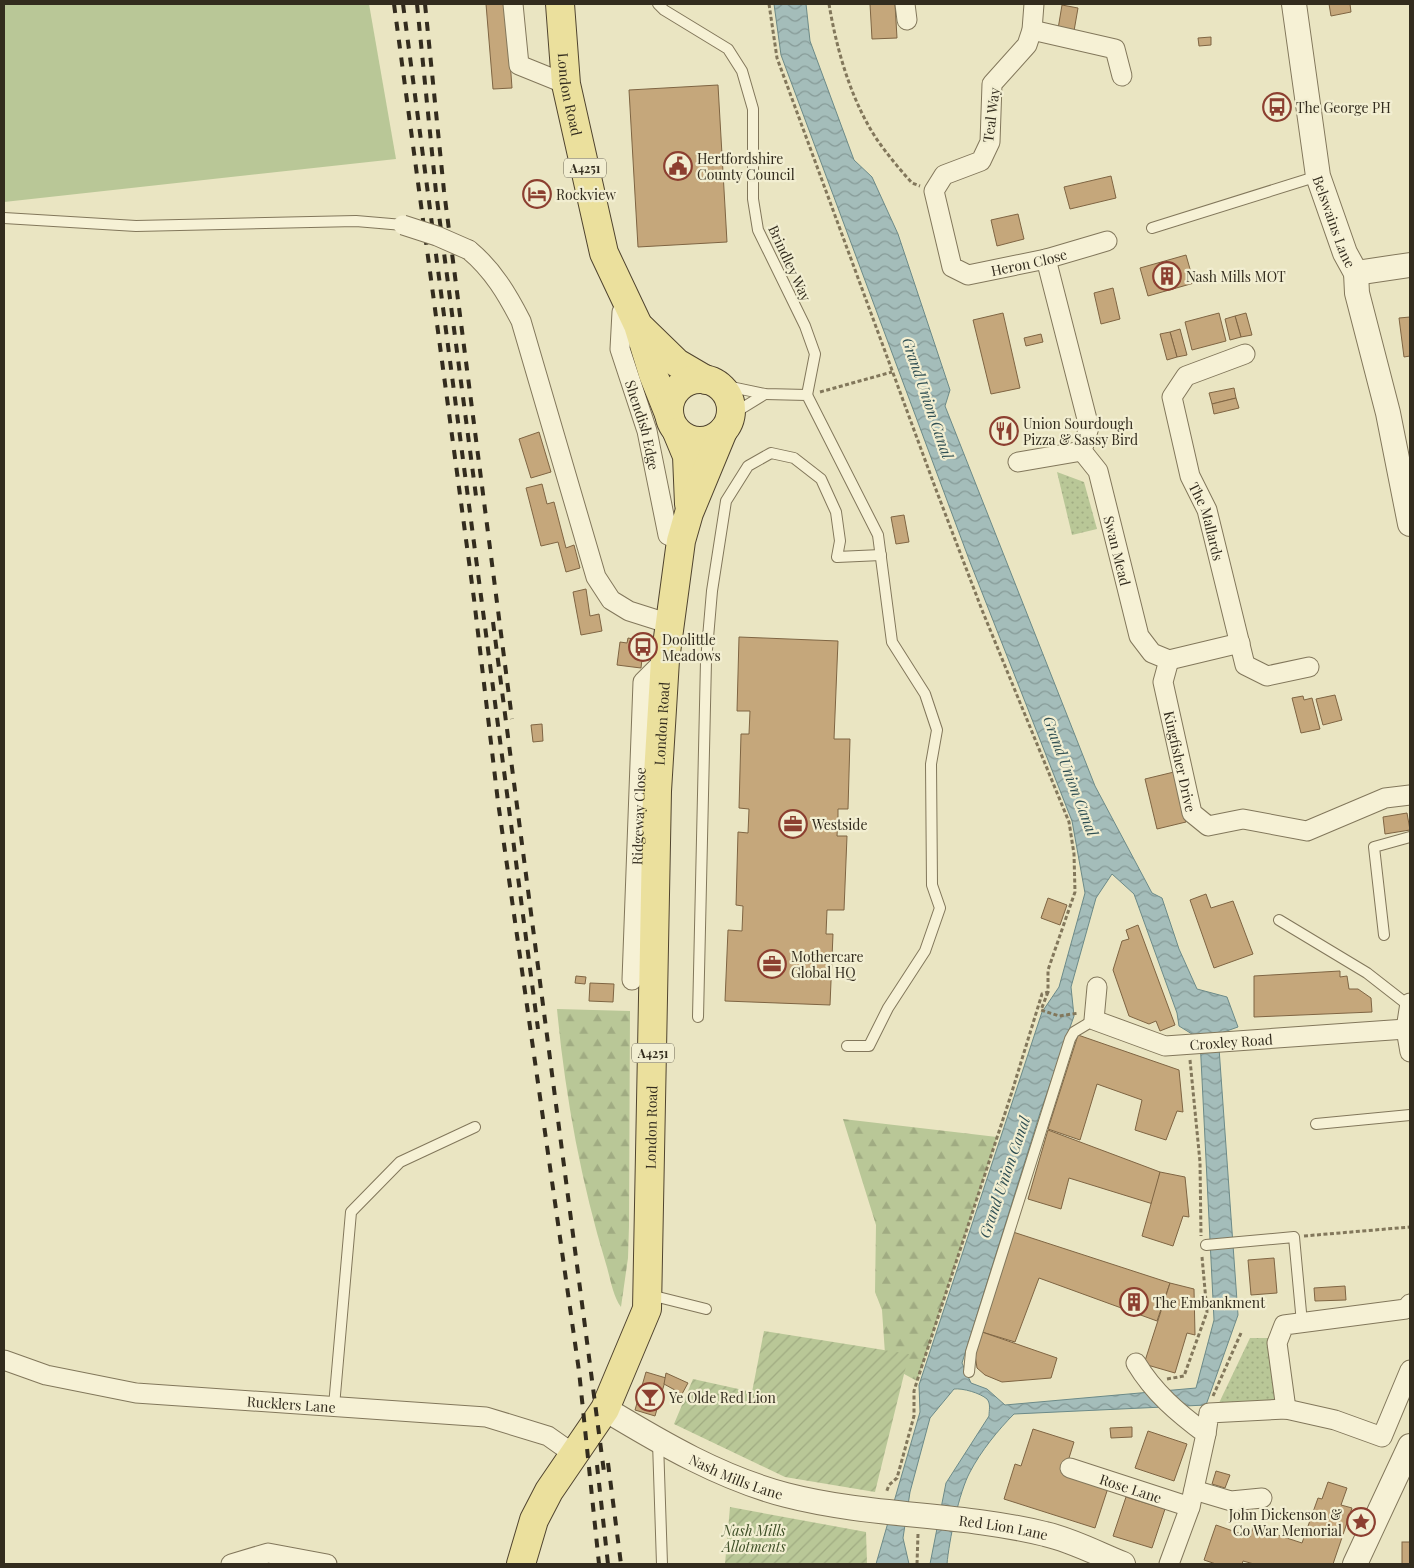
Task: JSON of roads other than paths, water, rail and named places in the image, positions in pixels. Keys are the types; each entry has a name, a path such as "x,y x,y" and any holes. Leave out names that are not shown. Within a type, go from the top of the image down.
{"main road":[{"name":"London Road","path":"560,4 566,84 604,253 633,313 687,456 689,513"},
{"name":"London Road","path":"633,313 677,363 711,382"},
{"path":"711,382 690,380 681,386 671,398 673,423 686,438 698,442 715,438 727,423"},
{"name":"A4251","path":"711,382 726,393 730,402 727,423"},
{"name":"London Road","path":"521,1564 534,1520 549,1491 605,1409 647,1309 649,1294 657,791 665,660 681,541 689,513 727,423"}],"street":[{"path":"513,4 519,65 566,84"},
{"name":"Teal Way","path":"952,267 934,191 944,175 981,161 990,142 992,84 1026,45 1032,30 1034,4"},
{"name":"Belswains Lane","path":"1294,4 1318,176 1345,253 1356,273 1357,293 1388,413 1410,524"},
{"path":"1032,30 1115,49 1122,76"},
{"path":"404,225 437,236 469,250 485,264 504,290 521,321 596,576 610,600 629,611 670,624"},
{"name":"Heron Close","path":"952,267 968,275 1046,259 1107,241"},
{"path":"1018,462 1082,451 1089,427 1046,259"},
{"path":"1356,273 1410,265"},
{"name":"Shendish Edge","path":"633,313 622,312 620,348 647,431 668,535 681,541"},
{"name":"The Mallards","path":"1245,354 1186,376 1172,397 1190,476 1207,510 1245,665 1267,676 1309,667"},
{"name":"Swan Mead","path":"1082,451 1098,471 1139,636 1152,652 1169,660"},
{"path":"1169,660 1240,643"},
{"name":"Ridgeway Close","path":"632,980 643,682 665,660"},
{"name":"Kingfisher Drive","path":"1169,660 1163,682 1192,813 1208,826 1243,819 1307,831 1385,798 1410,795"},
{"path":"1090,1016 1097,987"},
{"path":"1409,1004 1406,1029 1410,1052"},
{"name":"Croxley Road","path":"1090,1016 1165,1046 1406,1029"},
{"path":"1286,1409 1277,1343 1284,1325 1409,1309"},
{"name":"Rucklers Lane","path":"4,1360 46,1375 136,1393 486,1417 548,1436 575,1454"},
{"path":"1136,1362 1150,1384 1176,1412 1206,1434"},
{"path":"1169,1564 1192,1499 1209,1412 1286,1409 1335,1420 1382,1437 1410,1370"},
{"name":"Nash Mills Lane","path":"605,1409 658,1440 734,1479 819,1502 879,1511"},
{"path":"1356,1564 1410,1446"},
{"name":"Rose Lane","path":"1070,1468 1192,1499 1230,1501 1262,1498"},
{"name":"Red Lion Lane","path":"879,1511 964,1521 1046,1534 1123,1564"},
{"path":"231,1564 268,1553 327,1564"}],"lane":[{"name":"Brindley Way","path":"658,4 664,10 728,49 742,70 753,109 753,199 758,230 805,326 815,354 807,395"},
{"path":"1152,228 1318,176"},
{"path":"4,218 136,226 356,221 404,225"},
{"path":"711,382 765,394 807,395 878,535 892,642 925,694 937,730 931,764 932,885 940,908 926,951 888,1008 868,1046 847,1046"},
{"path":"727,423 765,394"},
{"path":"698,1017 706,661 712,591 726,502 748,466 770,452 794,458 820,479 836,512 840,540 837,557 881,555"},
{"path":"1384,935 1374,847 1410,837"},
{"path":"1279,920 1367,973 1409,1004"},
{"path":"969,1372 971,1352 1070,1039 1074,1032 1090,1016"},
{"path":"1316,1124 1410,1115"},
{"path":"334,1406 352,1212 400,1162 475,1127"},
{"path":"1204,1241 1236,1243 1294,1237 1302,1322"},
{"path":"649,1294 706,1309"},
{"path":"658,1440 662,1564"}],"water":[{"name":"Grand Union Canal","path":"774,4 806,4 810,41 854,160 872,177 898,234 950,390 945,406 1095,786 1152,893 1162,898 1179,949 1197,989 1227,997 1238,1027 1218,1034 1238,1315 1206,1405 1014,1414 996,1434 974,1464 966,1481 955,1517 947,1564 930,1564 946,1483 989,1416 987,1399 971,1391 958,1389 954,1389 930,1418 910,1492 903,1538 909,1564 876,1564 920,1412 919,1385 1042,1012 1059,987 1085,893 1072,821 970,562 781,55","holes":["1112,874 1134,894 1177,1013 1179,1026 1200,1039 1214,1320 1196,1388 1005,1405 987,1389 971,1383 962,1363 1040,1113 1074,1016 1071,987 1096,898"]}],"railway":[{"path":"394,4 474,599 498,802 579,1371 599,1564"},
{"path":"403,4 538,1029"},
{"path":"417,4 436,192 476,496"},
{"path":"425,4 444,191 512,719"},
{"path":"493,622 604,1472"},
{"path":"608,1463 621,1564"},
{"path":"597,1465 608,1564"}],"place":[{"name":"The George PH","path":"1277,107"},
{"name":"Hertfordshire County Council","path":"678,166"},
{"name":"Rockview","path":"537,194"},
{"name":"Nash Mills MOT","path":"1167,276"},
{"name":"Union Sourdough Pizza & Sassy Bird","path":"1004,431"},
{"name":"Doolittle Meadows","path":"643,647"},
{"name":"Westside","path":"793,824"},
{"name":"Mothercare Global HQ","path":"772,964"},
{"name":"The Embankment","path":"1134,1302"},
{"name":"Ye Olde Red Lion","path":"650,1397"},
{"name":"John Dickenson & Co War Memorial","path":"1361,1522"}],"park label":[{"name":"Nash Mills Allotments","path":"754,1538"}]}
